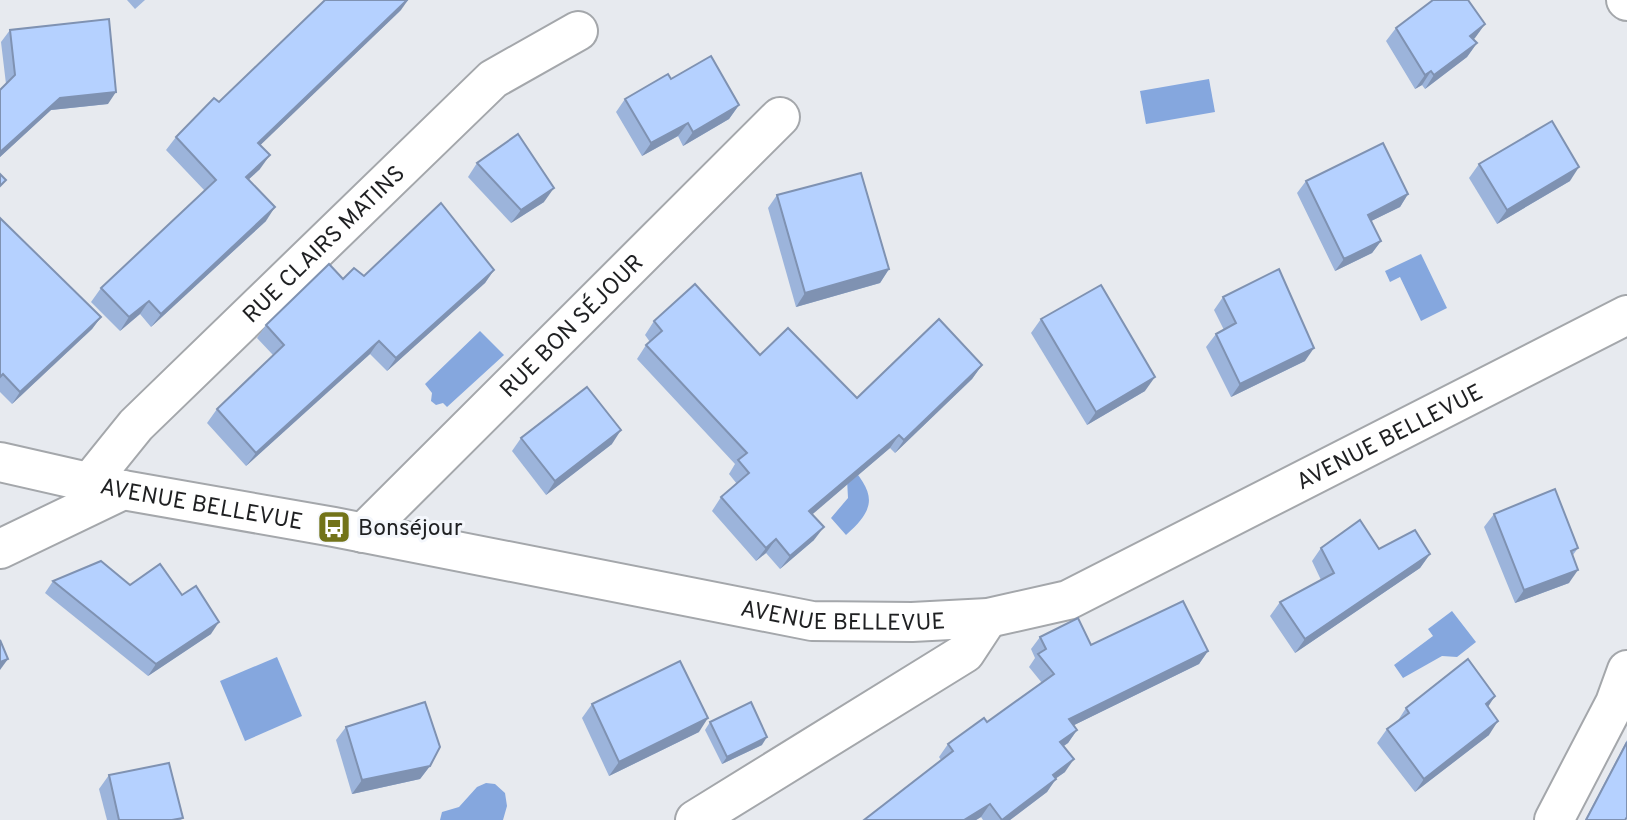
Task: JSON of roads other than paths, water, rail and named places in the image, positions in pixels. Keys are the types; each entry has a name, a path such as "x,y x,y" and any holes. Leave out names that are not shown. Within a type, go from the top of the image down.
{"street":[{"name":"RUE CLAIRS MATINS","path":"107,486 136,425 493,79 578,31"},
{"name":"RUE BON SÉJOUR","path":"363,533 780,117"},
{"name":"AVENUE BELLEVUE","path":"0,462 107,486 812,621 912,622 988,618 1068,600 1627,314"},
{"path":"0,549 107,486"},
{"path":"695,820 965,653 988,618"},
{"path":"1554,820 1615,703 1627,670"}],"water":[{"path":"1209,79 1215,112 1146,124 1140,91"},
{"path":"1421,254 1447,308 1421,321 1400,277 1390,282 1385,271"},
{"path":"480,331 504,355 447,407 443,403 436,405 431,401 432,393 425,384"},
{"path":"846,460 862,481 869,498 864,515 846,535 831,518 848,498"},
{"path":"1452,611 1476,642 1457,657 1442,656 1403,678 1394,665 1433,636 1428,629"},
{"path":"277,657 302,716 245,741 220,681"},
{"path":"486,783 495,784 505,793 507,806 503,820 440,820 442,812 459,807 477,787"}],"place":[{"name":"Bonséjour","path":"334,527"}]}
